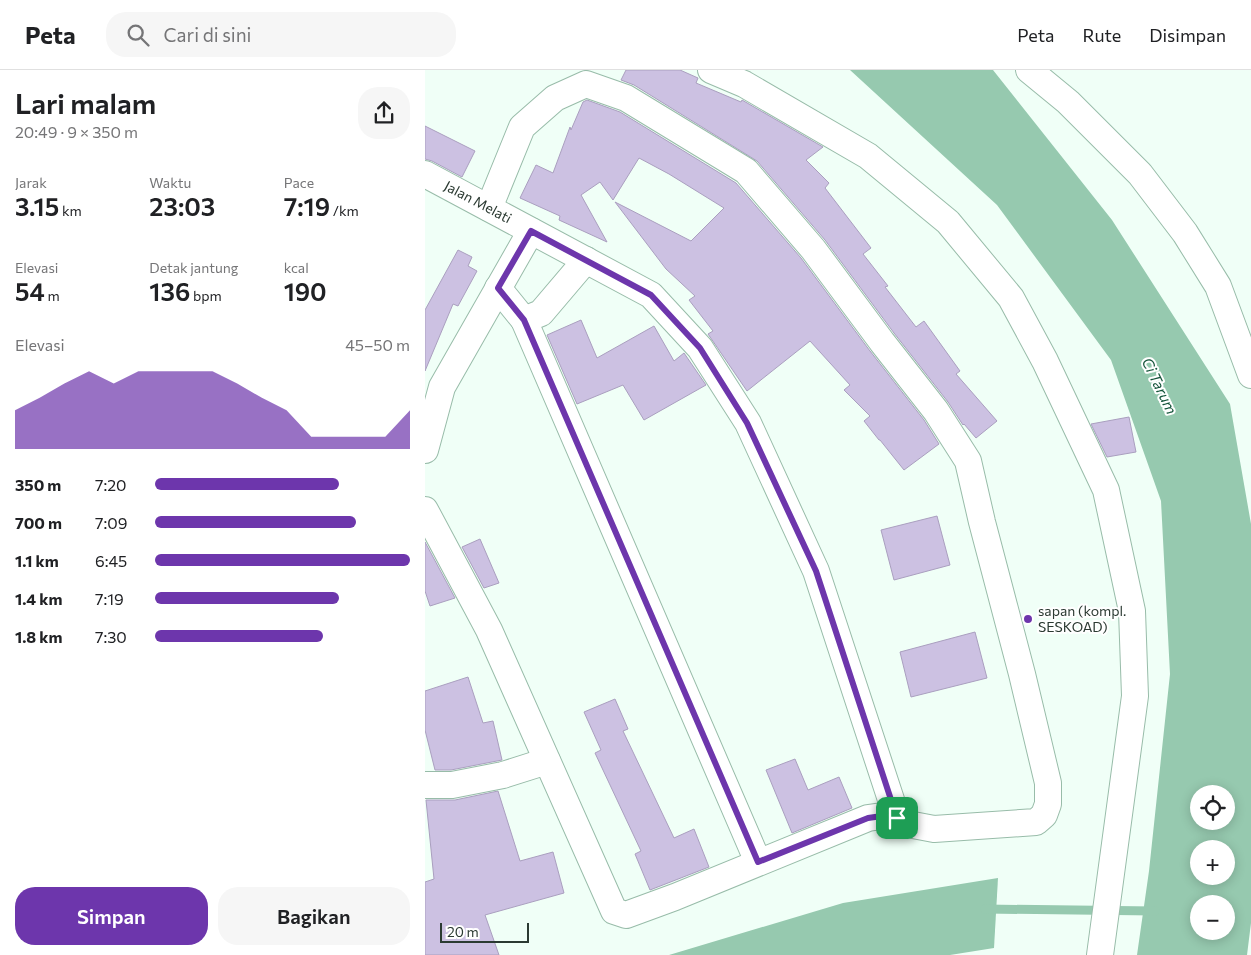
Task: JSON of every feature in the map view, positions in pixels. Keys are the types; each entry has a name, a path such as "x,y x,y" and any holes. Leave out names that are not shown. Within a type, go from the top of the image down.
{"street":[{"path":"711,70 744,84 868,156 948,222 1011,298 1045,361 1106,490 1132,611 1135,696 1102,942"},
{"path":"1029,70 1068,102 1140,174 1185,233 1218,286 1251,375"},
{"path":"425,510 489,630 614,911 627,915 868,818 882,816 897,818 913,826 933,829 1036,822 1044,815 1048,804 1048,783 968,461 936,411 813,249 746,171 627,98 586,84 555,98 522,127 489,208"},
{"name":"Jalan Melati","path":"425,174 651,295 700,348 747,423 816,571 897,818"},
{"path":"425,450 442,387 531,231"},
{"path":"524,320 541,313 586,260"},
{"path":"498,288 524,320 758,862"},
{"path":"425,785 452,785 503,775 547,762"}],"water":[{"name":"Ci Tarum","path":"850,70 993,70 1112,220 1230,404 1251,524 1251,923 1247,955 1137,955 1149,871 1170,674 1161,501 1111,360 997,205"},
{"path":"998,878 994,948 950,955 669,955 843,903"}],"building":[{"path":"626,70 680,70 698,78 696,83 741,102 742,100 823,147 806,160 829,183 825,188 871,248 863,254 888,286 885,287 916,327 924,321 960,371 956,374 997,421 976,438 963,425 948,402 825,240 757,161 634,85 621,80"},
{"path":"587,100 620,112 736,183 801,258 924,420 939,444 904,470 864,421 870,416 844,390 850,385 810,341 747,391 708,334 713,331 689,300 695,296 666,269 615,202 691,241 724,208 669,174 639,158 613,200 600,182 581,195 607,242 559,220 560,216 520,198 536,165 553,173 570,127 571,130 583,102"},
{"path":"425,126 475,151 462,177 425,159"},
{"path":"458,250 472,257 468,266 477,271 458,306 453,304 425,371 425,310"},
{"path":"581,320 597,358 654,326 674,361 684,353 706,385 644,420 623,385 577,404 547,335"},
{"path":"1129,417 1136,452 1107,457 1091,424"},
{"path":"937,516 950,565 894,580 881,530"},
{"path":"480,539 499,583 484,588 462,547"},
{"path":"425,542 455,598 430,606 425,591"},
{"path":"975,632 987,678 911,697 900,652"},
{"path":"468,677 483,723 493,721 502,760 451,770 435,770 425,730 425,691"},
{"path":"615,699 628,729 623,731 674,838 694,829 709,867 650,890 635,854 641,851 595,753 601,750 584,712"},
{"path":"795,759 808,790 839,777 852,808 792,833 766,770"},
{"path":"498,791 520,861 553,852 564,893 485,915 499,955 425,955 425,882 434,879 426,800 455,800"}],"waterway":[{"path":"985,909 1155,911"}],"place":[{"name":"sapan (kompl. SESKOAD)","path":"1028,619"}],"route":[{"path":"531,231 651,295 700,348 747,423 816,571 897,818 882,816 868,818 758,862 524,320 498,288 531,231"}]}
